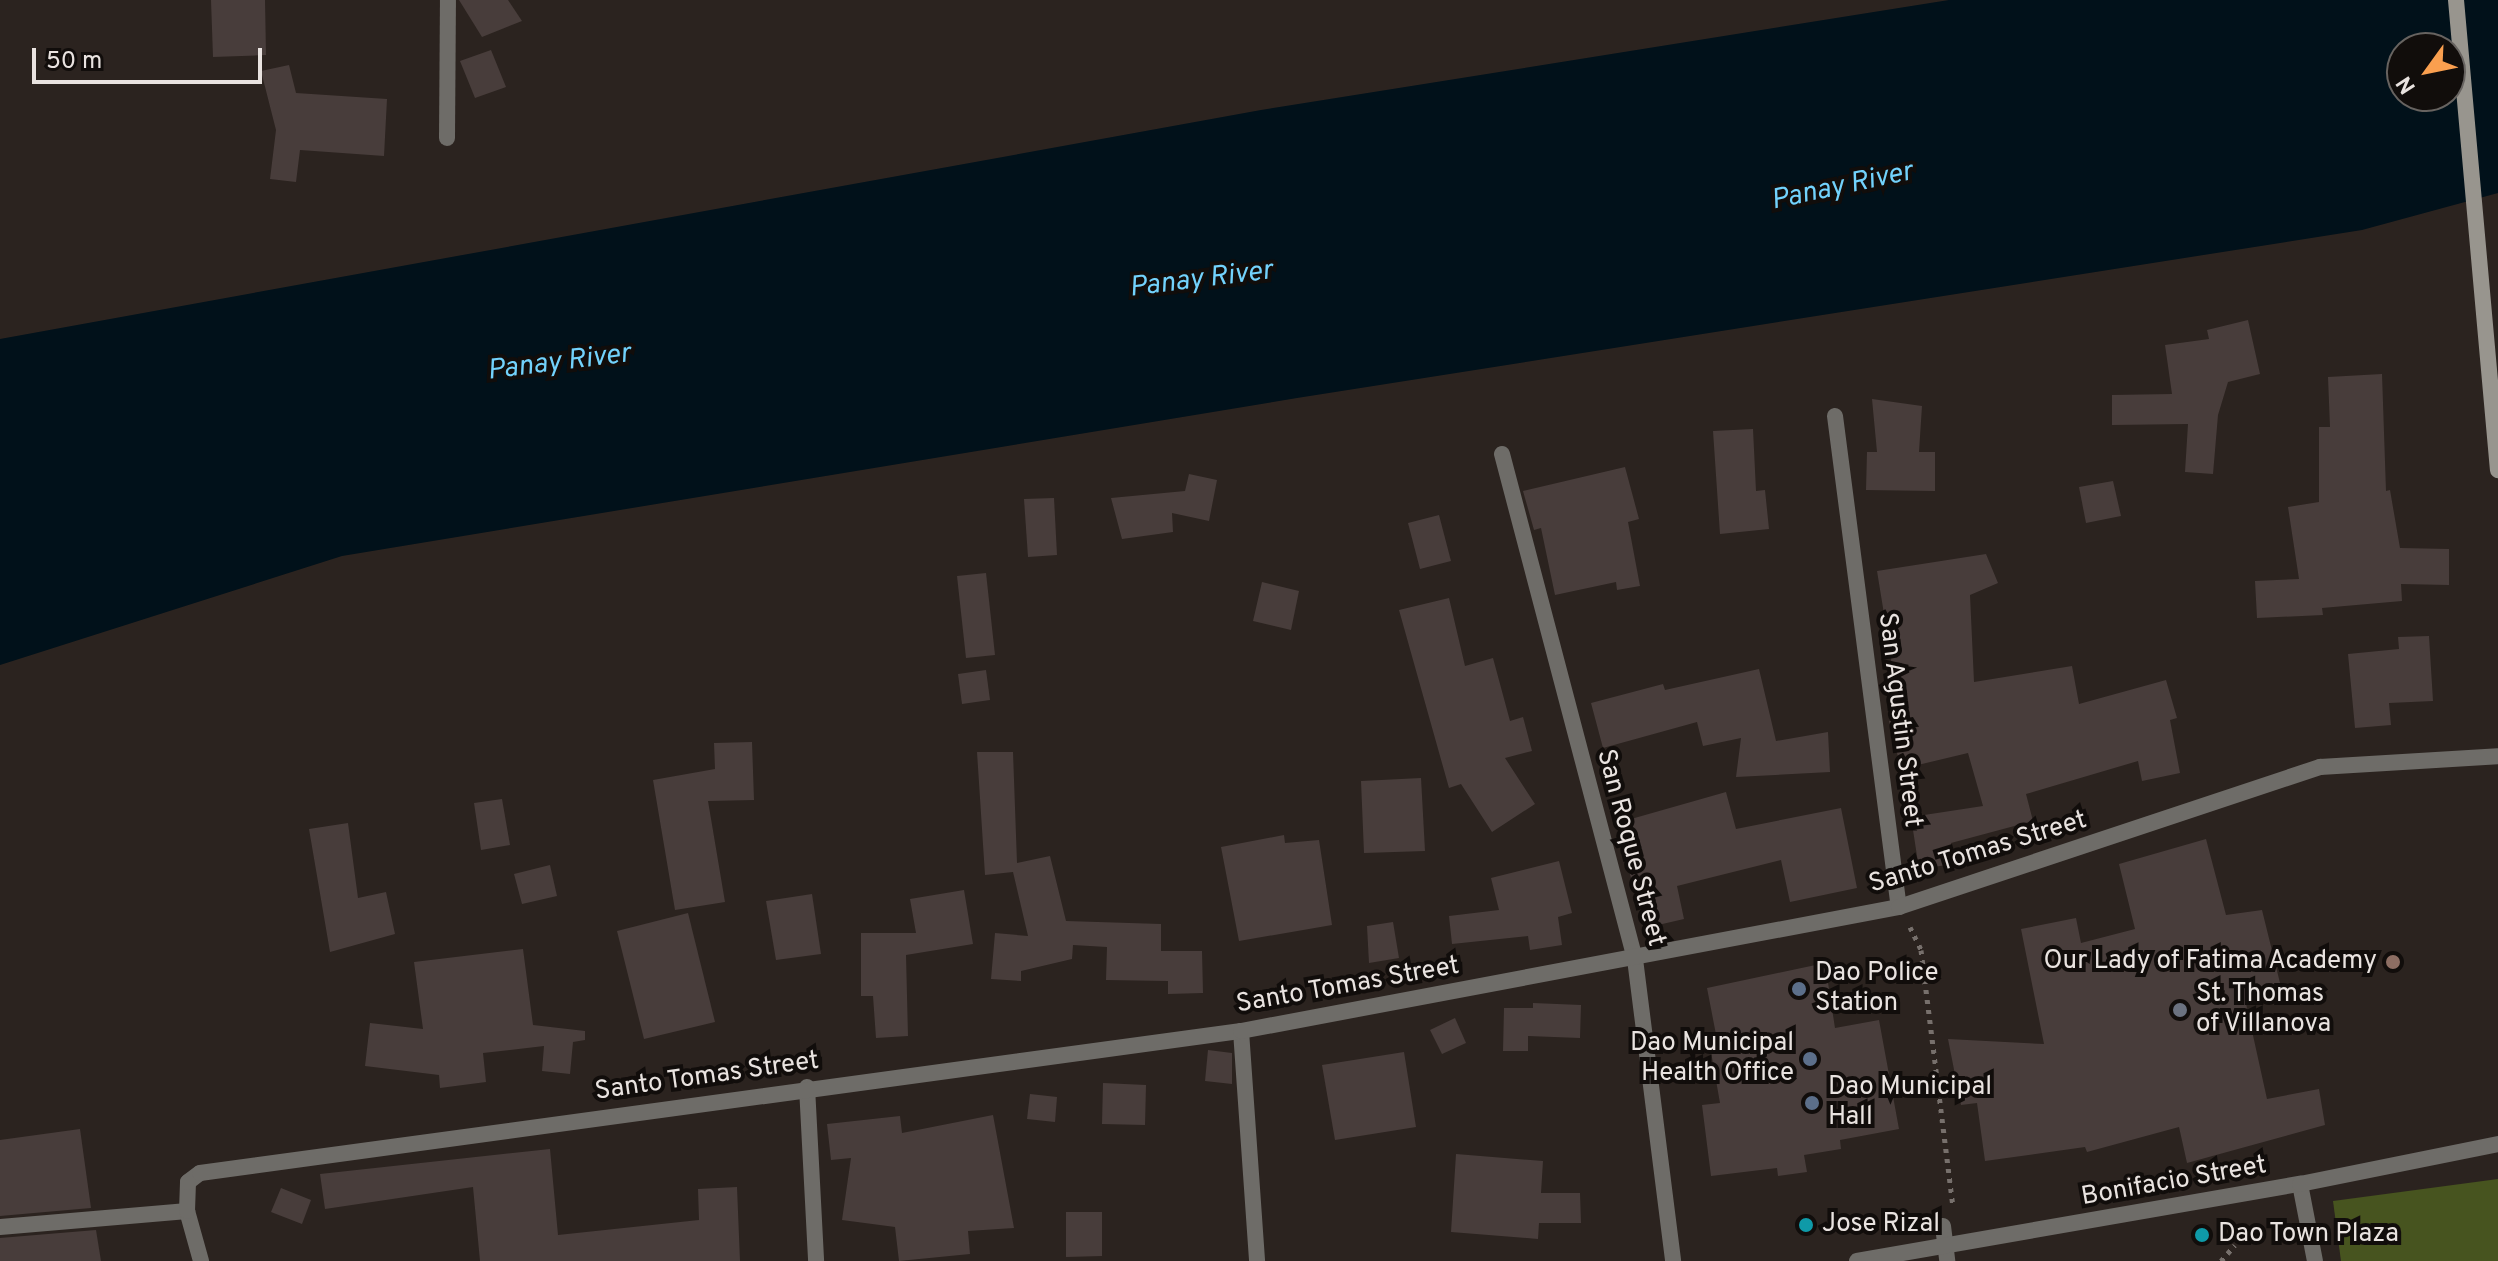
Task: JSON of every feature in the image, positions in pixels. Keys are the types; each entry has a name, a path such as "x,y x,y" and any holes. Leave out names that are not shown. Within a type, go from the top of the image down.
{"street":[{"path":"447,138 448,0"},
{"path":"2456,0 2498,470"},
{"name":"San Agustin Street","path":"1835,416 1899,907"},
{"name":"San Roque Street","path":"1502,454 1635,959 1673,1261"},
{"name":"Santo Tomas Street","path":"187,1211 188,1182 200,1173 807,1087 1241,1031 1899,907 2320,767 2498,756"},
{"path":"1241,1031 1257,1261"},
{"path":"807,1087 816,1261"},
{"name":"Bonifacio Street","path":"1857,1261 1946,1254 2498,1144"},
{"path":"2300,1184 2315,1261"},
{"path":"0,1227 187,1211 201,1261"},
{"path":"1943,1226 1946,1254"}],"path":[{"path":"1899,907 1921,950 1956,1201 1943,1226"},
{"path":"2221,1261 2235,1245"}],"green space":[{"path":"2498,1179 2498,1261 2341,1261 2333,1201"}],"water":[{"name":"Panay River","path":"1949,0 2498,0 2498,193 2362,230 1297,398 342,556 0,665 0,339 1261,110"}],"building":[{"path":"211,0 265,0 266,55 213,57"},
{"path":"459,0 508,0 522,21 482,37"},
{"path":"491,50 506,87 475,98 460,61"},
{"path":"289,65 296,93 387,99 384,156 300,150 296,182 270,179 276,130 261,71"},
{"path":"2248,320 2260,374 2228,382 2218,415 2213,474 2185,472 2188,424 2112,425 2112,395 2172,394 2165,345 2209,339 2207,330"},
{"path":"2382,374 2386,491 2390,490 2400,548 2449,549 2449,585 2401,584 2402,601 2322,608 2323,615 2257,618 2255,581 2299,579 2288,507 2319,502 2319,427 2330,427 2328,377"},
{"path":"1872,399 1922,406 1919,452 1935,452 1935,491 1866,490 1867,452 1877,452"},
{"path":"1753,429 1756,491 1765,490 1769,529 1720,534 1713,431"},
{"path":"1625,467 1639,519 1628,522 1640,586 1617,590 1616,582 1555,595 1541,528 1534,530 1523,491"},
{"path":"1189,474 1217,480 1209,521 1172,513 1173,532 1122,539 1111,498 1185,491"},
{"path":"2113,481 2121,516 2086,523 2079,487"},
{"path":"1054,498 1057,555 1028,557 1024,499"},
{"path":"1439,515 1451,561 1420,569 1408,523"},
{"path":"1986,554 1998,583 1970,595 1974,682 2072,666 2079,704 2166,680 2177,718 2170,720 2180,773 2142,781 2138,761 2026,794 2033,821 1951,843 1954,864 1919,869 1911,817 1983,806 1968,753 1901,769 1889,721 1898,719 1902,663 1891,662 1893,613 1884,614 1877,571"},
{"path":"986,573 995,655 966,658 957,576"},
{"path":"1262,582 1299,591 1291,630 1253,621"},
{"path":"1449,598 1465,666 1493,658 1510,721 1523,717 1532,751 1505,758 1535,804 1492,832 1461,784 1449,788 1399,610"},
{"path":"2429,636 2433,701 2389,703 2391,725 2355,728 2348,654 2399,649 2398,637"},
{"path":"1759,669 1776,741 1828,732 1830,772 1736,777 1741,738 1703,746 1697,722 1603,748 1591,703 1663,684 1665,690"},
{"path":"986,670 990,700 962,704 958,674"},
{"path":"752,742 754,800 708,801 725,902 675,910 653,780 715,769 714,743"},
{"path":"977,752 1013,752 1017,863 1050,856 1066,921 1161,924 1161,951 1202,951 1203,993 1168,994 1168,981 1106,980 1107,947 1073,945 1072,959 1021,971 1021,981 991,979 995,933 1028,936 1013,872 985,875"},
{"path":"1421,778 1425,851 1364,853 1361,781"},
{"path":"1726,792 1736,829 1841,808 1857,888 1790,902 1781,860 1677,886 1684,919 1658,925 1646,874 1631,878 1617,823"},
{"path":"502,799 510,845 481,850 474,803"},
{"path":"348,823 358,898 386,892 395,934 330,952 309,829"},
{"path":"1284,835 1285,843 1319,840 1332,925 1239,941 1221,847"},
{"path":"2206,839 2226,915 2262,910 2282,991 2245,999 2267,1099 2319,1089 2325,1125 2187,1163 2179,1127 2087,1152 2085,1147 1985,1161 1977,1103 1961,1105 1948,1039 2044,1044 2021,929 2076,918 2081,943 2135,929 2119,864"},
{"path":"1559,861 1572,913 1558,917 1562,945 1530,950 1528,936 1452,944 1449,916 1499,910 1491,878"},
{"path":"550,865 557,896 522,904 514,874"},
{"path":"964,890 973,944 906,955 908,1036 876,1038 873,996 861,996 861,933 916,933 910,899"},
{"path":"812,894 821,954 776,960 766,901"},
{"path":"688,913 715,1022 644,1039 617,931"},
{"path":"1393,922 1399,958 1369,963 1367,926"},
{"path":"523,949 533,1025 585,1031 585,1040 573,1042 570,1074 542,1071 544,1046 483,1053 486,1082 440,1088 439,1075 365,1066 370,1023 423,1029 414,962"},
{"path":"1825,963 1835,1028 1879,1020 1899,1129 1840,1140 1841,1149 1804,1155 1807,1172 1778,1176 1777,1168 1711,1176 1702,1105 1720,1103 1711,1052 1719,1050 1707,988"},
{"path":"1533,1003 1581,1005 1580,1038 1528,1036 1528,1051 1503,1051 1504,1008 1533,1008"},
{"path":"1455,1018 1466,1043 1442,1054 1430,1030"},
{"path":"1208,1050 1232,1053 1232,1084 1205,1081"},
{"path":"1404,1052 1416,1127 1335,1140 1322,1065"},
{"path":"1103,1083 1146,1085 1145,1125 1102,1124"},
{"path":"1030,1094 1057,1097 1055,1122 1027,1119"},
{"path":"993,1115 1014,1228 968,1231 970,1254 899,1261 895,1227 842,1220 851,1158 831,1160 827,1124 900,1116 902,1133"},
{"path":"80,1129 91,1208 0,1216 0,1140"},
{"path":"550,1149 558,1235 699,1220 698,1189 737,1187 740,1261 480,1261 473,1187 325,1209 320,1174"},
{"path":"1456,1154 1543,1161 1541,1193 1580,1193 1581,1223 1539,1223 1538,1239 1451,1232"},
{"path":"281,1188 311,1200 302,1224 271,1212"},
{"path":"1066,1212 1102,1212 1102,1256 1066,1257"},
{"path":"96,1230 101,1261 0,1261 0,1238"}],"place":[{"name":"Our Lady of Fatima Academy","path":"2393,962"},
{"name":"Dao Police Station","path":"1799,989"},
{"name":"St. Thomas of Villanova","path":"2180,1010"},
{"name":"Dao Municipal Health Office","path":"1810,1059"},
{"name":"Dao Municipal Hall","path":"1812,1103"},
{"name":"Jose Rizal","path":"1806,1225"},
{"name":"Dao Town Plaza","path":"2202,1235"}]}
